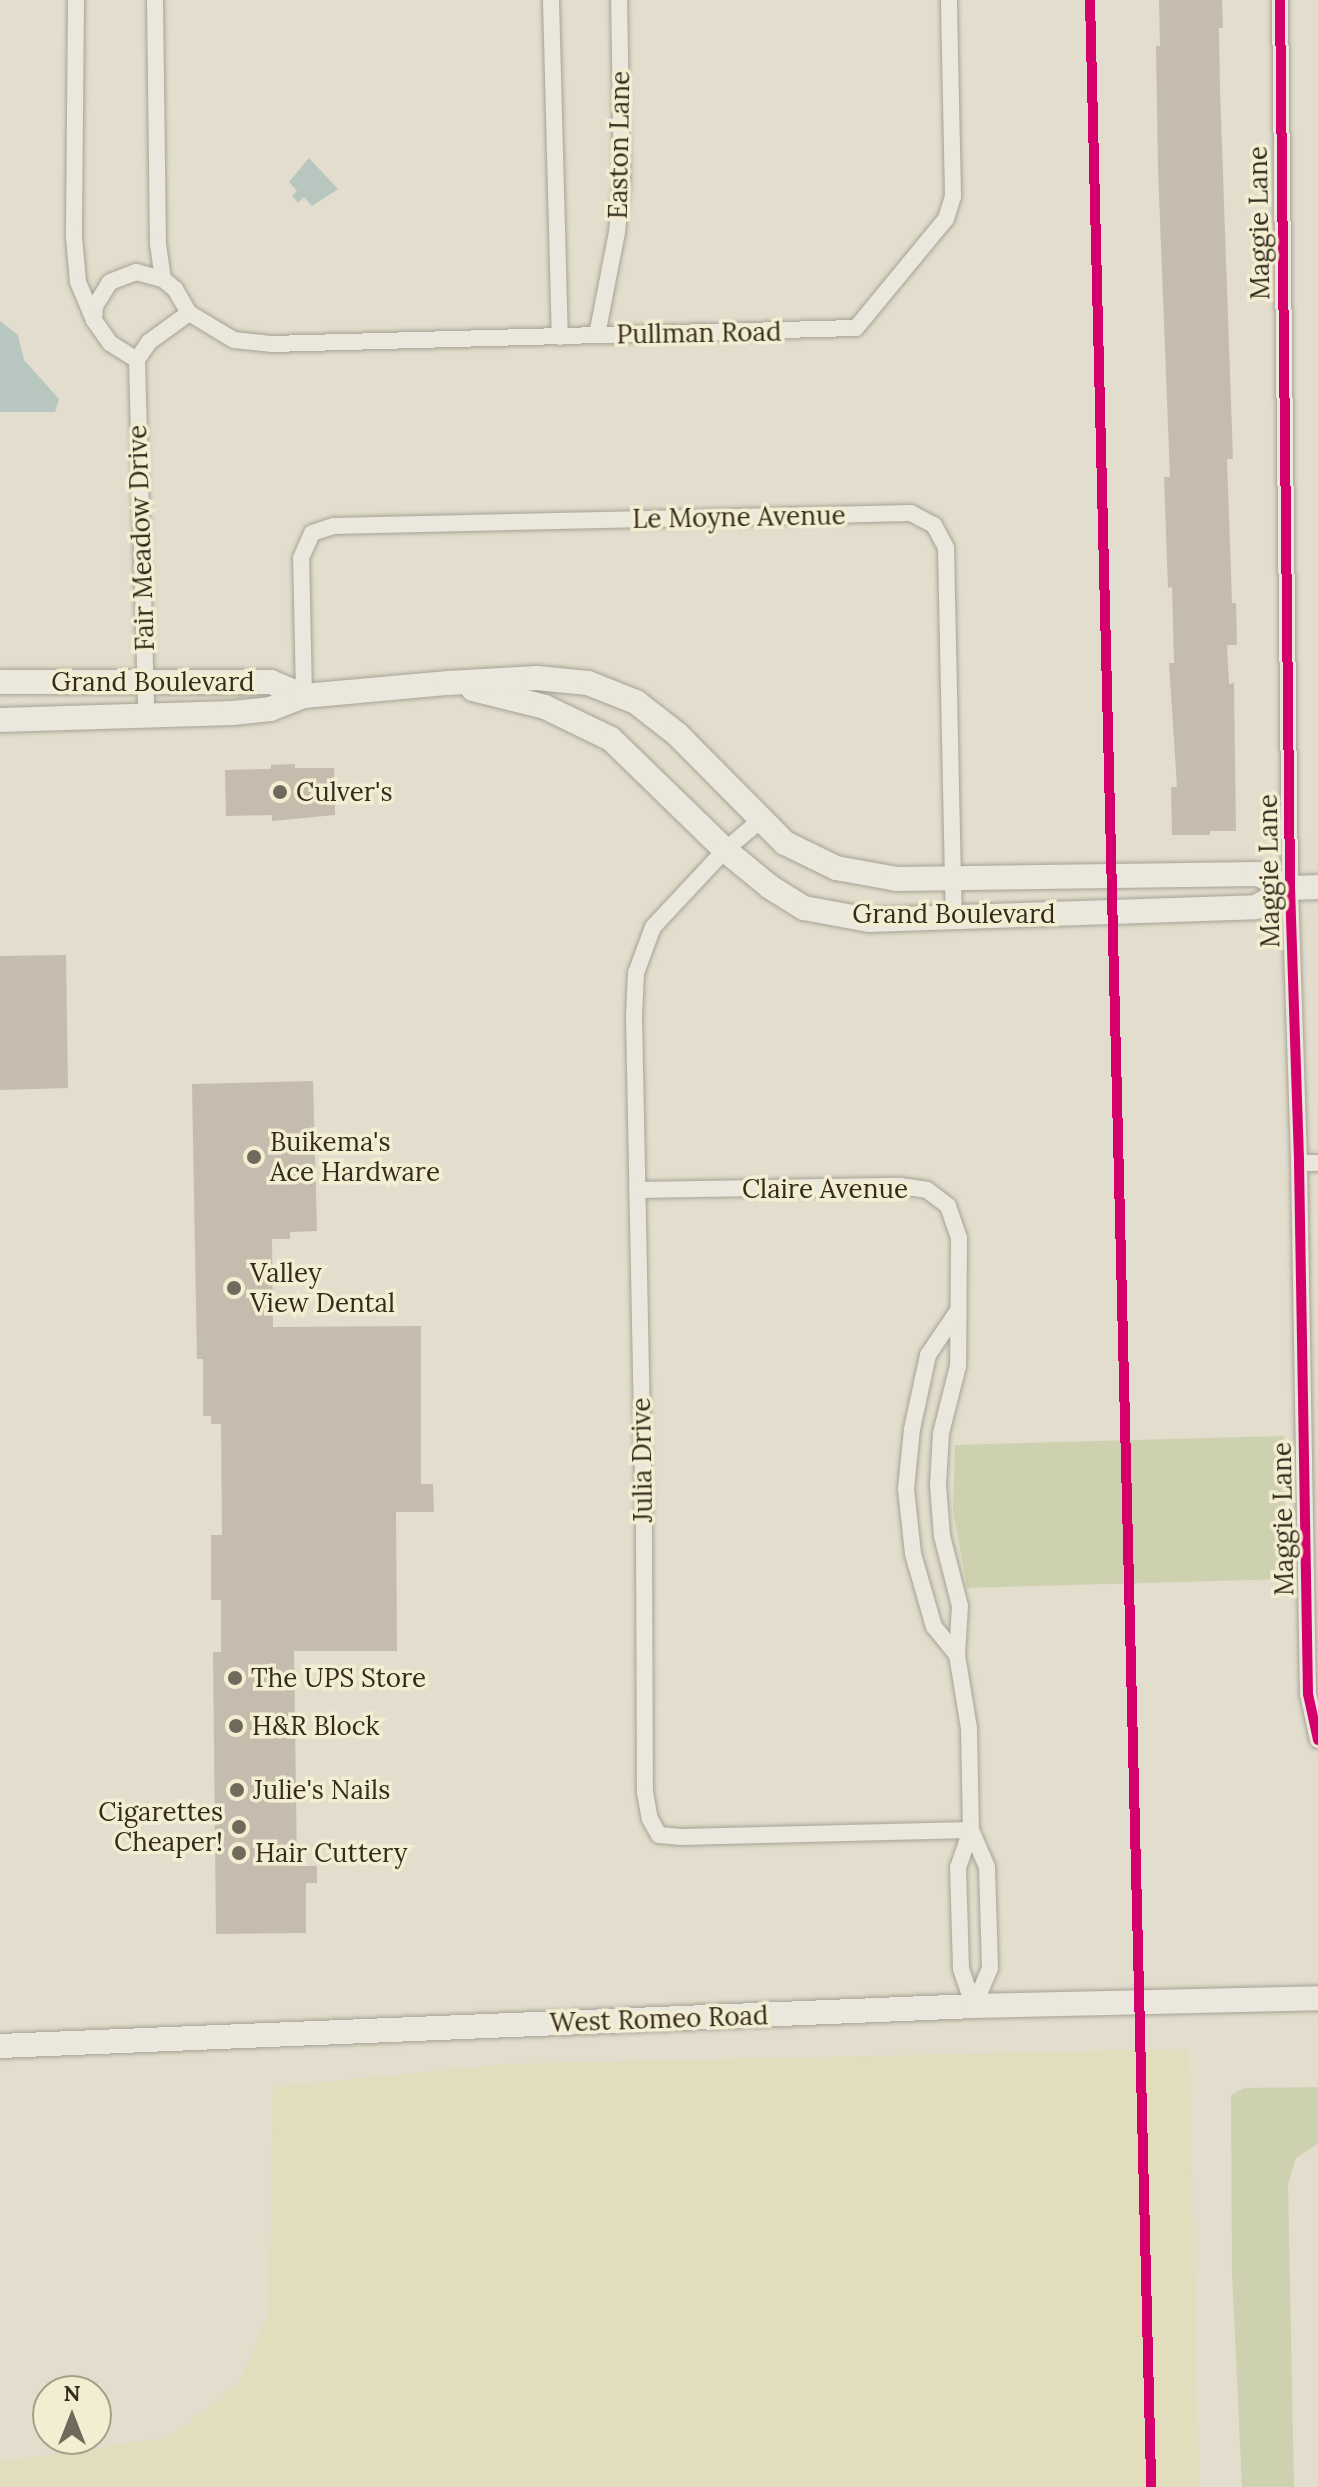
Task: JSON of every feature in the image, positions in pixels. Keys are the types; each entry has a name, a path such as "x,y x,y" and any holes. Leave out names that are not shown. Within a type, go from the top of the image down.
{"street":[{"path":"76,0 74,237 78,282 94,320 110,343 137,360 149,342 189,313 175,289 163,279 136,272 110,282 95,306 94,320"},
{"path":"155,0 158,244 163,279"},
{"path":"551,0 560,337"},
{"name":"Easton Lane","path":"597,335 617,232 622,184 619,0"},
{"name":"Pullman Road","path":"189,313 234,340 271,344 856,328 946,219 953,196 949,0"},
{"name":"Maggie Lane","path":"1280,0 1290,888 1299,1163 1308,1694 1318,1740"},
{"name":"Fair Meadow Drive","path":"137,360 146,715"},
{"name":"Le Moyne Avenue","path":"304,696 301,558 312,533 333,526 911,513 934,525 946,548 954,918"},
{"name":"Grand Boulevard","path":"0,720 270,709 304,696 448,683 537,678 588,683 636,702 677,734 785,843 836,868 897,879 1257,874 1290,888 1318,887"},
{"name":"Grand Boulevard","path":"0,682 271,682 304,696"},
{"name":"Grand Boulevard","path":"448,683 545,707 611,739 725,850 770,887 804,908 869,920 1256,907 1290,888"},
{"name":"Julia Drive","path":"762,819 725,850 653,927 636,973 645,1792 650,1819 659,1835 681,1837 971,1830"},
{"path":"1299,1163 1318,1163"},
{"name":"Claire Avenue","path":"637,1190 900,1186 927,1190 948,1206 959,1238 958,1366 941,1433 938,1485 942,1536 960,1606 957,1655 969,1728 971,1830 958,1867 961,1969 974,2006"},
{"name":"Claire Avenue","path":"957,1312 928,1355 912,1429 906,1489 913,1554 934,1627 957,1655"},
{"name":"Claire Avenue","path":"971,1830 987,1867 990,1968 974,2006"},
{"name":"West Romeo Road","path":"0,2046 974,2006 1318,1998"}],"shaded area":[{"path":"309,158 338,189 312,206 304,197 298,203 292,196 297,191 289,182"},
{"path":"0,321 18,335 24,360 59,399 55,412 0,412"},
{"path":"1189,2049 1199,2487 0,2487 0,2462 48,2455 112,2455 112,2446 170,2437 238,2385 269,2314 273,2087 507,2064"}],"green space":[{"path":"1284,1436 1287,1579 967,1588 953,1510 955,1445"},
{"path":"1318,2087 1318,2144 1296,2158 1288,2184 1294,2487 1242,2487 1232,2272 1231,2095 1244,2088"}],"building":[{"path":"1159,0 1222,0 1220,90 1233,459 1227,459 1232,603 1236,603 1237,645 1227,645 1229,684 1234,683 1236,831 1210,831 1210,835 1172,835 1171,787 1177,787 1169,663 1174,663 1172,587 1168,588 1164,477 1170,477 1158,169 1156,46 1160,46"},
{"name":"Culver's","path":"295,764 295,768 334,768 335,815 272,821 272,815 226,816 225,770 271,769 271,765"},
{"path":"66,955 68,1088 0,1090 0,956"},
{"path":"313,1081 317,1231 290,1232 290,1239 272,1239 273,1327 421,1326 421,1484 433,1484 434,1512 396,1512 397,1651 294,1651 297,1866 317,1866 317,1883 306,1883 306,1933 216,1934 213,1652 221,1652 221,1600 211,1600 211,1535 222,1535 221,1424 211,1424 211,1416 203,1416 203,1359 197,1359 192,1084"}],"cycle path":[{"path":"1090,0 1151,2487"},
{"path":"1280,0 1290,888 1299,1163 1308,1694 1318,1740"}],"place":[{"name":"Culver's","path":"280,792"},
{"name":"Buikema's Ace Hardware","path":"254,1157"},
{"name":"Valley View Dental","path":"234,1288"},
{"name":"The UPS Store","path":"235,1678"},
{"name":"H&R Block","path":"236,1726"},
{"name":"Julie's Nails","path":"237,1790"},
{"name":"Cigarettes Cheaper!","path":"239,1827"},
{"name":"Hair Cuttery","path":"239,1853"}]}
